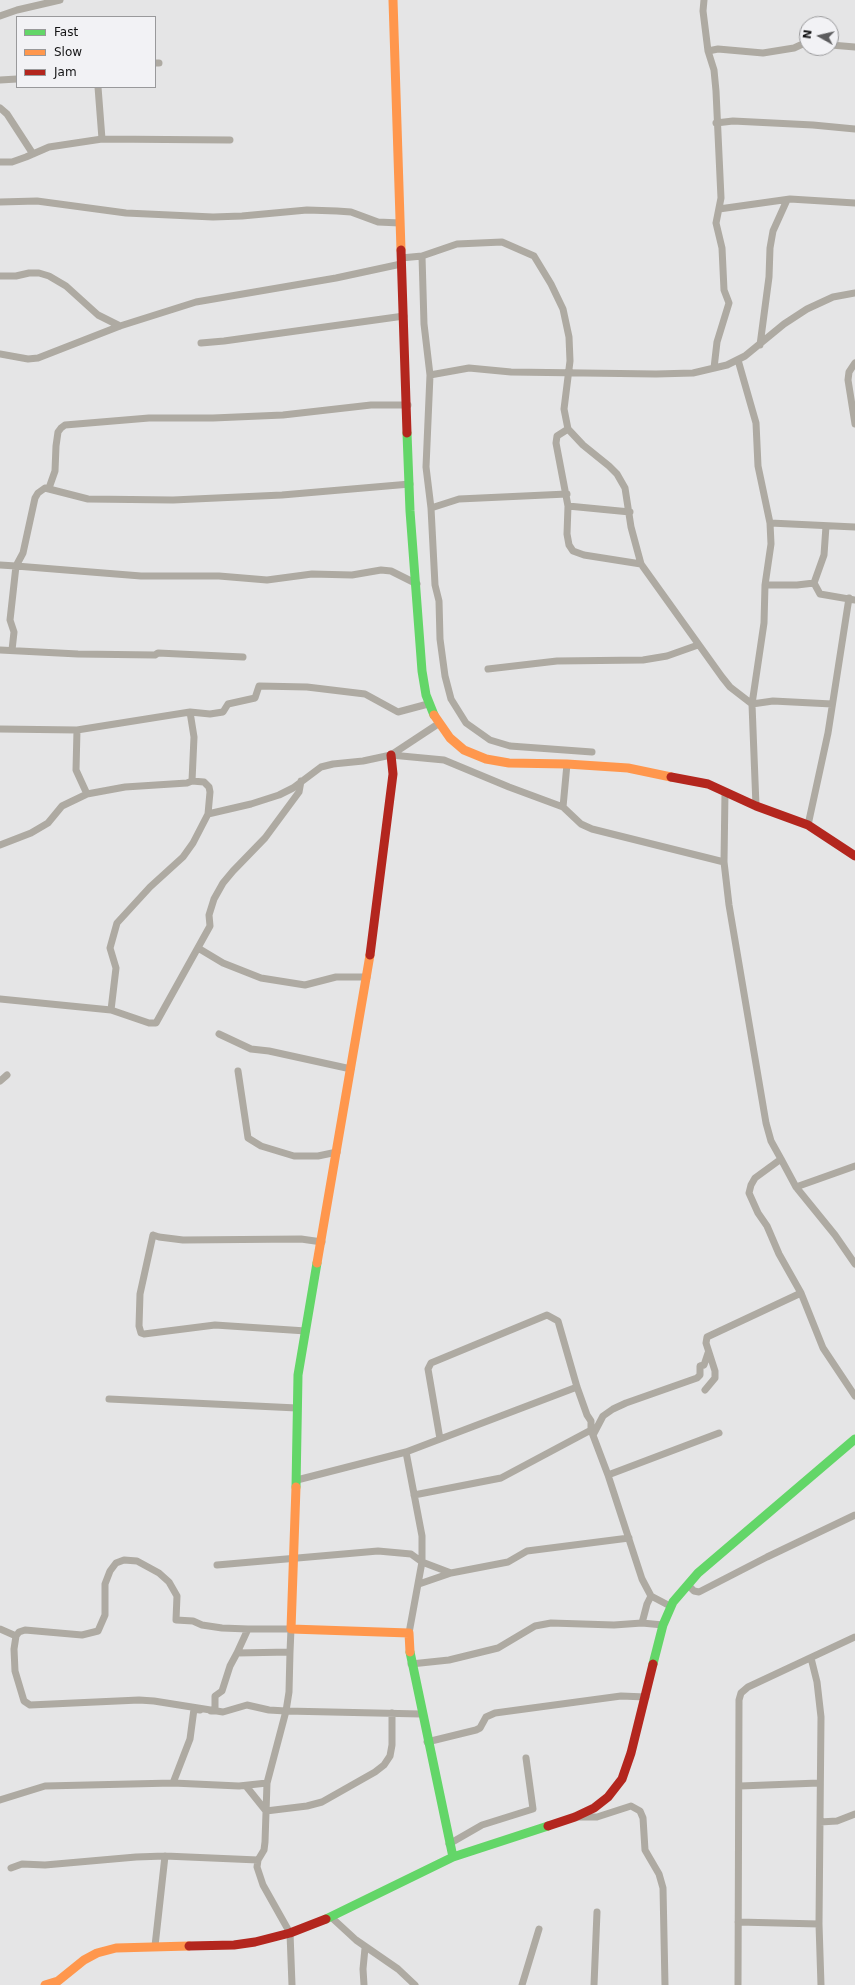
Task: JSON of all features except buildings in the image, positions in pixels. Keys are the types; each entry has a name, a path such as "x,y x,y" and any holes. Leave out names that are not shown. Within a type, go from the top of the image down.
{"street":[{"path":"0,16 60,0"},
{"path":"394,0 401,261 408,405 410,512 417,584 422,671 428,704 438,724 450,738 464,750 486,759 510,763 567,764 628,768 708,784 756,806 808,825 855,856"},
{"path":"704,0 703,11 708,51 714,70 721,198 716,223 722,248 724,290 729,303 717,342 714,368"},
{"path":"708,51 718,49 763,53 794,48 799,46"},
{"path":"839,46 855,47"},
{"path":"0,80 16,79"},
{"path":"98,88 102,139"},
{"path":"0,108 7,114 33,154"},
{"path":"716,123 733,121 813,124 855,129"},
{"path":"0,162 12,162 49,147 102,139 230,140"},
{"path":"719,209 787,200 855,203"},
{"path":"760,345 769,277 770,248 773,231 787,200"},
{"path":"0,202 37,201 154,215 235,216 307,210 337,211 351,212 378,222 400,224"},
{"path":"0,354 28,359 38,358 120,326 204,300 336,278 422,256 457,244 502,242 534,256 551,284 563,310 569,337 569,373 564,409 568,430 617,474 625,488 630,512 631,527 641,564 698,645 730,687 752,704 773,700 816,701 832,704"},
{"path":"422,256 424,324 430,375 426,467 431,508 435,585 439,601 442,654 451,699 462,716 474,730 490,740 501,744 592,752"},
{"path":"0,276 16,276 29,272 49,276 66,286 98,315 120,326"},
{"path":"430,375 468,368 511,372 693,373 738,360 760,345 784,324 807,309 833,297 855,293"},
{"path":"201,343 404,316"},
{"path":"738,360 756,423 758,466 770,523 771,544 765,585 764,624 752,704 756,806"},
{"path":"855,364 849,372 848,380 855,424"},
{"path":"49,488 55,471 58,432 65,425 149,418 213,418 282,415 371,405 408,405"},
{"path":"568,430 557,436 556,443 567,494 567,534 569,545 573,551 584,555 641,564"},
{"path":"12,650 14,632 10,620 16,566 23,553 35,498 38,493 45,488 88,499 173,500 275,496 410,484"},
{"path":"431,508 459,499 567,494"},
{"path":"568,506 630,512"},
{"path":"770,523 855,527"},
{"path":"808,825 828,734 832,704 852,599 820,594 814,583 824,555 826,526"},
{"path":"0,565 141,576 219,576 267,580 312,574 352,575 381,570 391,572 417,584"},
{"path":"765,585 797,585 814,583"},
{"path":"488,669 557,661 643,660 667,656 698,645"},
{"path":"0,650 78,654 155,655 158,653 243,657"},
{"path":"0,729 77,730 190,712 210,714 223,712 228,704 255,698 259,686 307,687 365,694 398,712 428,704"},
{"path":"190,712 194,737 192,781"},
{"path":"391,755 438,724"},
{"path":"77,730 76,770 87,794"},
{"path":"292,1985 290,1933 259,1876 257,1867 258,1860 264,1850 267,1783 286,1711 289,1692 291,1629 290,1604 297,1480 298,1375 367,977 393,774 391,755"},
{"path":"208,814 264,800 293,788 321,767 391,755 444,760 509,787 563,806 581,824 592,829 724,862"},
{"path":"563,806 567,764"},
{"path":"0,845 31,833 48,823 62,806 87,794 124,787 187,783 192,781 204,782 209,787 210,800 208,814 193,843 183,857 142,896 117,924 110,948 116,968 111,1010"},
{"path":"0,999 111,1010 156,1024 210,926 209,915 214,899 223,883 232,871 265,838 299,792 301,781"},
{"path":"725,792 724,862 729,905 766,1123 772,1142 796,1187 835,1235 855,1264"},
{"path":"198,948 223,963 260,978 305,985 336,977 367,977"},
{"path":"219,1034 251,1049 270,1051 351,1069"},
{"path":"238,1071 248,1138 261,1146 294,1156 318,1156 337,1152"},
{"path":"0,1081 7,1075"},
{"path":"781,1159 755,1178 749,1193 758,1213 767,1226 779,1254 801,1293 823,1348 855,1396"},
{"path":"796,1187 855,1166"},
{"path":"306,1331 215,1325 144,1334 141,1333 139,1326 140,1294 153,1235 183,1240 301,1240 322,1242"},
{"path":"705,1390 715,1378 715,1371 708,1353 706,1342 707,1337 801,1293"},
{"path":"440,1439 428,1369 431,1362 547,1316 558,1321 576,1386 587,1415 591,1421 592,1432 608,1475 642,1580 651,1596 670,1606"},
{"path":"414,1495 501,1478 592,1432 603,1416 614,1409 626,1403 697,1378 700,1375 700,1366 704,1365 708,1353"},
{"path":"297,1480 406,1452 576,1386"},
{"path":"109,1399 297,1408"},
{"path":"608,1475 719,1433"},
{"path":"45,1985 58,1983 84,1960 97,1953 116,1948 234,1945 256,1942 290,1933 331,1917 453,1857 575,1817 594,1808 608,1797 622,1779 631,1754 663,1625 670,1606 698,1573 855,1439"},
{"path":"406,1452 422,1536 422,1562 409,1633 411,1664 453,1857"},
{"path":"688,1585 694,1591 699,1592 767,1557 855,1516"},
{"path":"419,1584 451,1572 508,1562 527,1551 629,1538"},
{"path":"217,1564 378,1551 411,1554 422,1562 451,1572"},
{"path":"409,1633 222,1628 202,1625 193,1621 176,1620 177,1596 169,1582 159,1573 137,1561 124,1560 116,1563 110,1571 106,1584 105,1614 98,1631 82,1635 25,1630 19,1632 16,1636 14,1649 15,1671 24,1701 27,1704 154,1701 223,1712 246,1705 269,1710 286,1711 422,1714"},
{"path":"642,1623 647,1604 651,1596"},
{"path":"411,1664 449,1660 498,1648 535,1626 551,1623 614,1625 642,1623 663,1625"},
{"path":"0,1629 16,1636"},
{"path":"215,1711 215,1696 222,1691 230,1666 248,1629"},
{"path":"738,1985 740,1786 739,1700 741,1693 748,1687 855,1637"},
{"path":"238,1652 290,1652"},
{"path":"811,1658 821,1718 819,1783 819,1924 821,1985"},
{"path":"427,1742 476,1730 480,1728 486,1717 495,1713 621,1696 646,1698"},
{"path":"173,1783 190,1738 194,1710 215,1711"},
{"path":"266,1811 315,1805 375,1772 384,1765 390,1756 392,1745 392,1713"},
{"path":"449,1844 482,1825 533,1809 526,1758"},
{"path":"0,1800 45,1786 173,1783 246,1786 267,1783"},
{"path":"740,1786 819,1783"},
{"path":"246,1786 266,1811"},
{"path":"575,1817 597,1818 631,1806 640,1811 643,1818 645,1850 659,1874 663,1888 665,1985"},
{"path":"820,1822 837,1821 855,1814"},
{"path":"11,1868 22,1864 45,1865 165,1856 258,1860"},
{"path":"155,1946 165,1856"},
{"path":"594,1985 597,1912"},
{"path":"331,1917 365,1948 398,1969 415,1985"},
{"path":"738,1922 819,1924"},
{"path":"522,1985 539,1929"},
{"path":"364,1985 363,1969 365,1948"}],"traffic: fast":[{"path":"407,433 410,511 422,671 426,695 434,715"},
{"path":"296,1487 298,1375 317,1263"},
{"path":"653,1664 663,1625 673,1602 698,1573 855,1439"},
{"path":"410,1652 453,1857"},
{"path":"326,1919 453,1857 548,1826"}],"traffic: slow":[{"path":"393,0 401,250"},
{"path":"434,715 450,738 464,750 486,759 509,763 567,764 628,768 671,777"},
{"path":"317,1263 370,955"},
{"path":"296,1487 291,1629 409,1633 410,1652"},
{"path":"45,1985 58,1981 84,1960 97,1953 116,1948 189,1946"}],"traffic: jam":[{"path":"401,250 407,433"},
{"path":"370,955 393,774 391,755"},
{"path":"671,777 708,784 756,806 808,825 855,856"},
{"path":"548,1826 575,1817 594,1808 608,1797 622,1779 631,1753 653,1664"},
{"path":"189,1946 234,1945 255,1942 290,1933 326,1919"}]}
